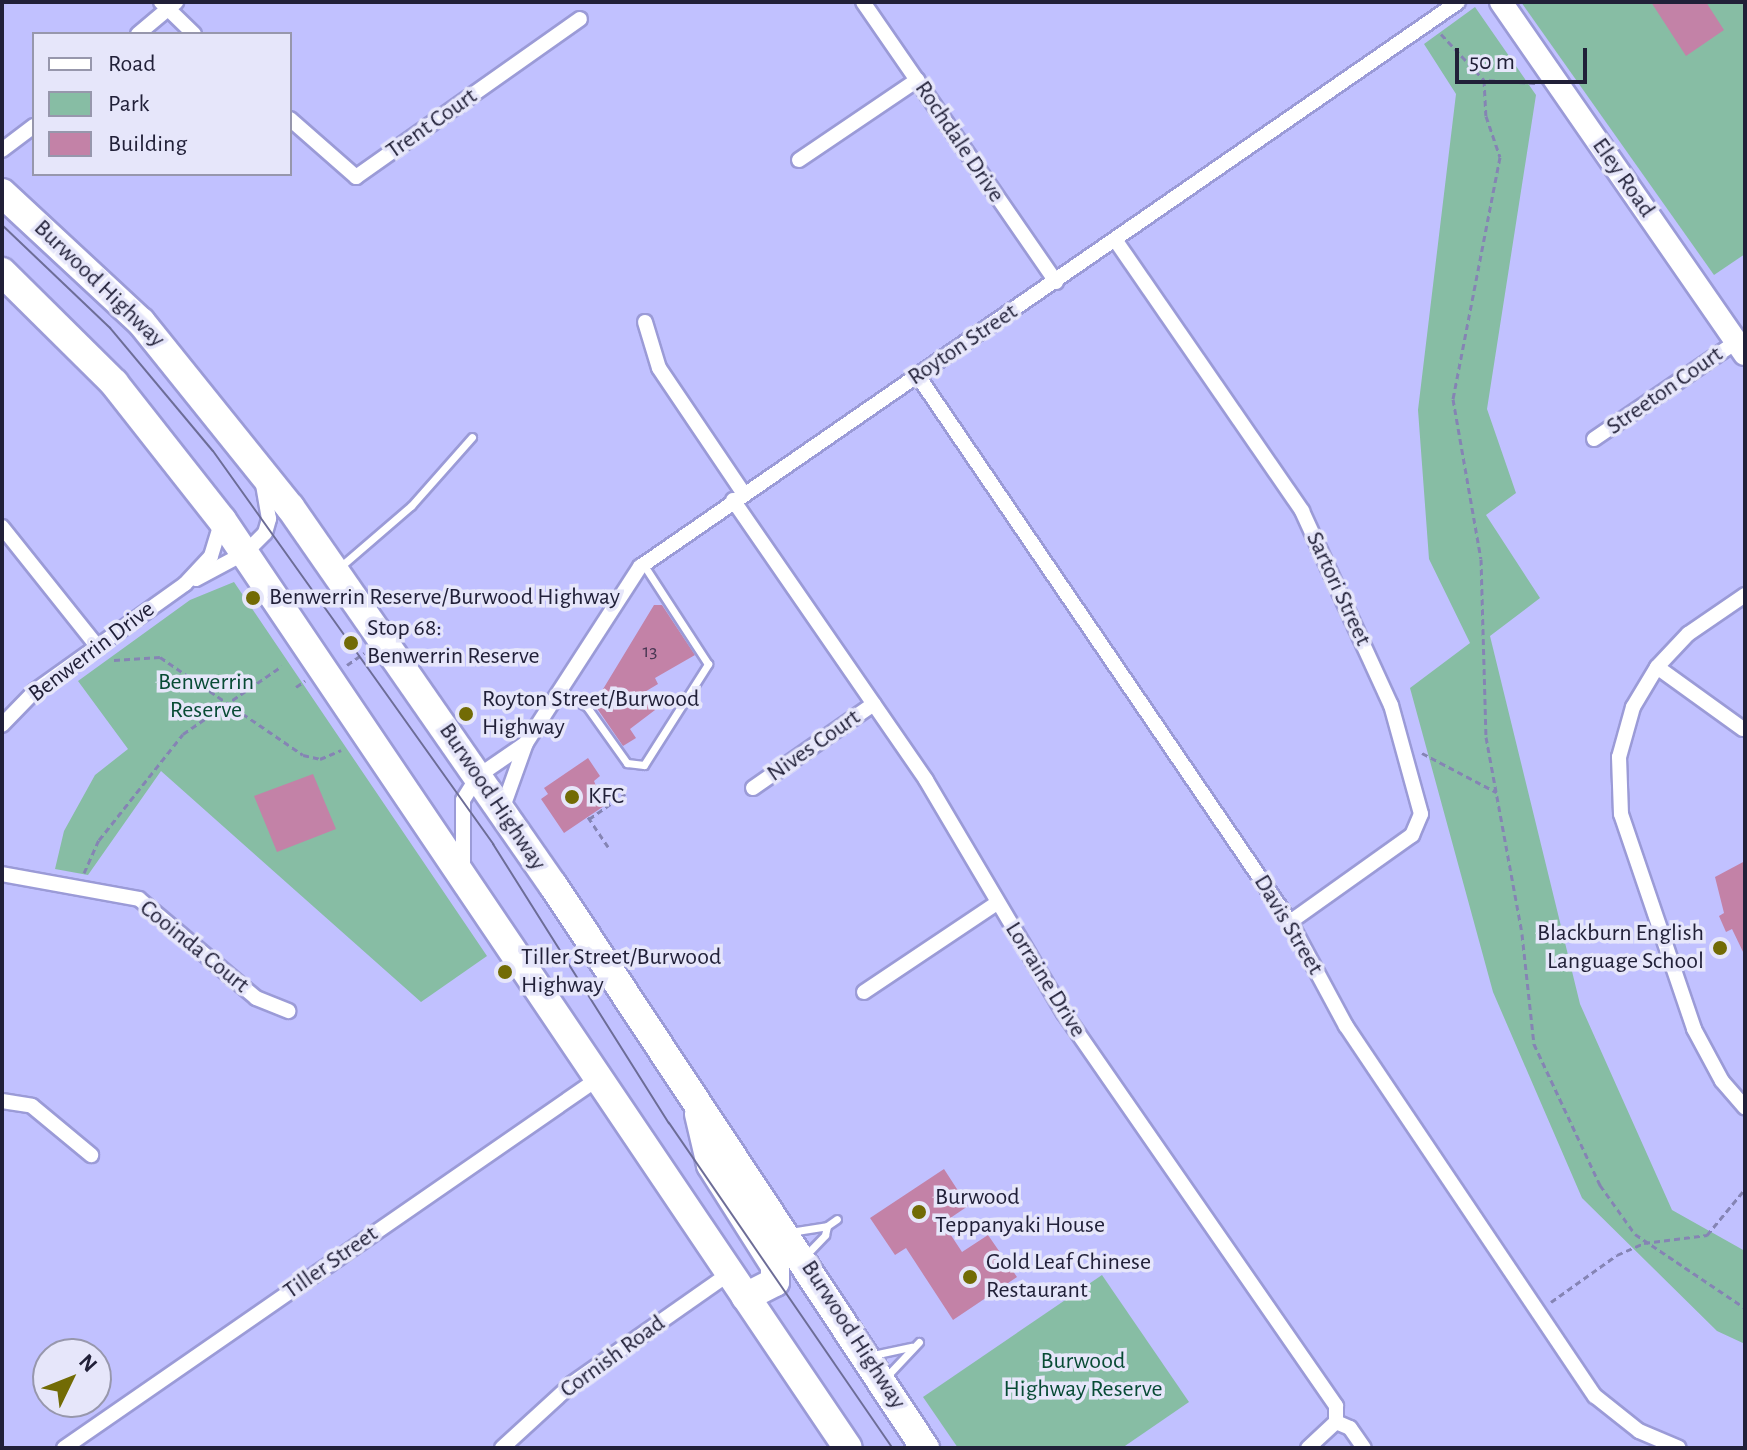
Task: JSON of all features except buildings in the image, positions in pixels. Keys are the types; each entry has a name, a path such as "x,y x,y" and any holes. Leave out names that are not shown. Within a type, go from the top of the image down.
{"highway":[{"name":"Burwood Highway","path":"2,193 141,322 261,469 502,810 786,1232 925,1448"},
{"path":"2,272 114,383 222,520 848,1448"},
{"path":"695,1097 711,1165 775,1266 775,1282 746,1297"}],"main road":[{"name":"Eley Road","path":"1501,2 1740,348"}],"street":[{"name":"Rochdale Drive","path":"863,2 1056,282"},
{"name":"Royton Street","path":"502,810 526,743 620,591 643,564 1116,241 1458,2"},
{"path":"140,32 167,4 192,32"},
{"name":"Trent Court","path":"292,121 356,177 580,19"},
{"path":"799,160 917,80"},
{"path":"2,150 32,128"},
{"name":"Sartori Street","path":"1116,241 1302,511 1391,705 1421,814 1419,825 1290,922"},
{"name":"Lorraine Drive","path":"645,322 659,368 738,497 926,780 1064,1013 1336,1406 1336,1422 1350,1428 1364,1448"},
{"name":"Streeton Court","path":"1594,439 1740,348"},
{"name":"Davis Street","path":"918,376 1290,922 1346,1026 1595,1396 1639,1431 1679,1448"},
{"name":"Benwerrin Drive","path":"2,725 35,691 97,646 185,584 245,553 268,528 261,469"},
{"name":"Benwerrin Drive","path":"185,584 211,556 222,520"},
{"path":"2,527 97,646"},
{"path":"1745,595 1688,634 1657,667 1633,707 1619,757 1621,814 1694,1029 1722,1081 1745,1107"},
{"path":"1657,667 1743,729"},
{"name":"Nives Court","path":"753,788 874,704"},
{"name":"Royton Street","path":"463,874 459,814 478,776 526,743"},
{"name":"Cooinda Court","path":"2,874 139,899 256,998 289,1011"},
{"path":"864,992 997,903"},
{"name":"Tiller Street","path":"64,1448 599,1078"},
{"path":"2,1101 32,1106 91,1155"},
{"name":"Cornish Road","path":"502,1448 573,1383 730,1273"},
{"path":"1308,1448 1336,1422"}],"lane":[{"path":"335,570 411,506 472,437"},
{"path":"558,691 587,707 627,763 644,765 708,664 643,564"},
{"path":"786,1232 827,1226 837,1219"},
{"path":"803,1258 825,1235 827,1226"},
{"path":"866,1355 915,1344 910,1356 882,1381"}],"path":[{"path":"1431,20 1454,52 1484,80 1536,83 1551,74"},
{"path":"1484,80 1486,116 1500,157 1453,399 1481,559 1486,737 1534,1044 1600,1185 1644,1243 1745,1308"},
{"path":"352,662 367,651"},
{"path":"114,660 160,657 194,676 223,703 303,755 320,759 341,750"},
{"path":"80,888 99,840 140,784 183,734 223,703 282,666"},
{"path":"1401,742 1496,792"},
{"path":"608,847 588,818 625,794"},
{"path":"1538,1311 1617,1255 1644,1243 1707,1235 1745,1189"}],"green space":[{"path":"1521,2 1745,2 1745,254 1714,275"},
{"path":"1475,7 1536,95 1487,409 1516,493 1486,515 1540,598 1490,636 1580,1004 1672,1210 1745,1251 1745,1344 1717,1331 1582,1198 1493,992 1410,688 1470,643 1429,559 1418,410 1456,94 1424,44"},
{"name":"Benwerrin Reserve","path":"234,582 487,956 421,1002 161,771 88,875 55,869 64,831 95,775 128,749 78,681 190,600"},
{"name":"Burwood Highway Reserve","path":"1102,1275 1189,1402 1122,1448 958,1448 923,1397"}],"tram line":[{"path":"2,225 110,328 213,451 493,844 669,1123 892,1448"}],"place":[{"name":"Benwerrin Reserve/Burwood Highway","path":"253,598"},
{"name":"Stop 68: Benwerrin Reserve","path":"351,643"},
{"name":"Royton Street/Burwood Highway","path":"466,714"},
{"name":"KFC","path":"572,797"},
{"name":"Blackburn English Language School","path":"1720,948"},
{"name":"Tiller Street/Burwood Highway","path":"505,972"},
{"name":"Burwood Teppanyaki House","path":"919,1212"},
{"name":"Gold Leaf Chinese Restaurant","path":"970,1277"}]}
